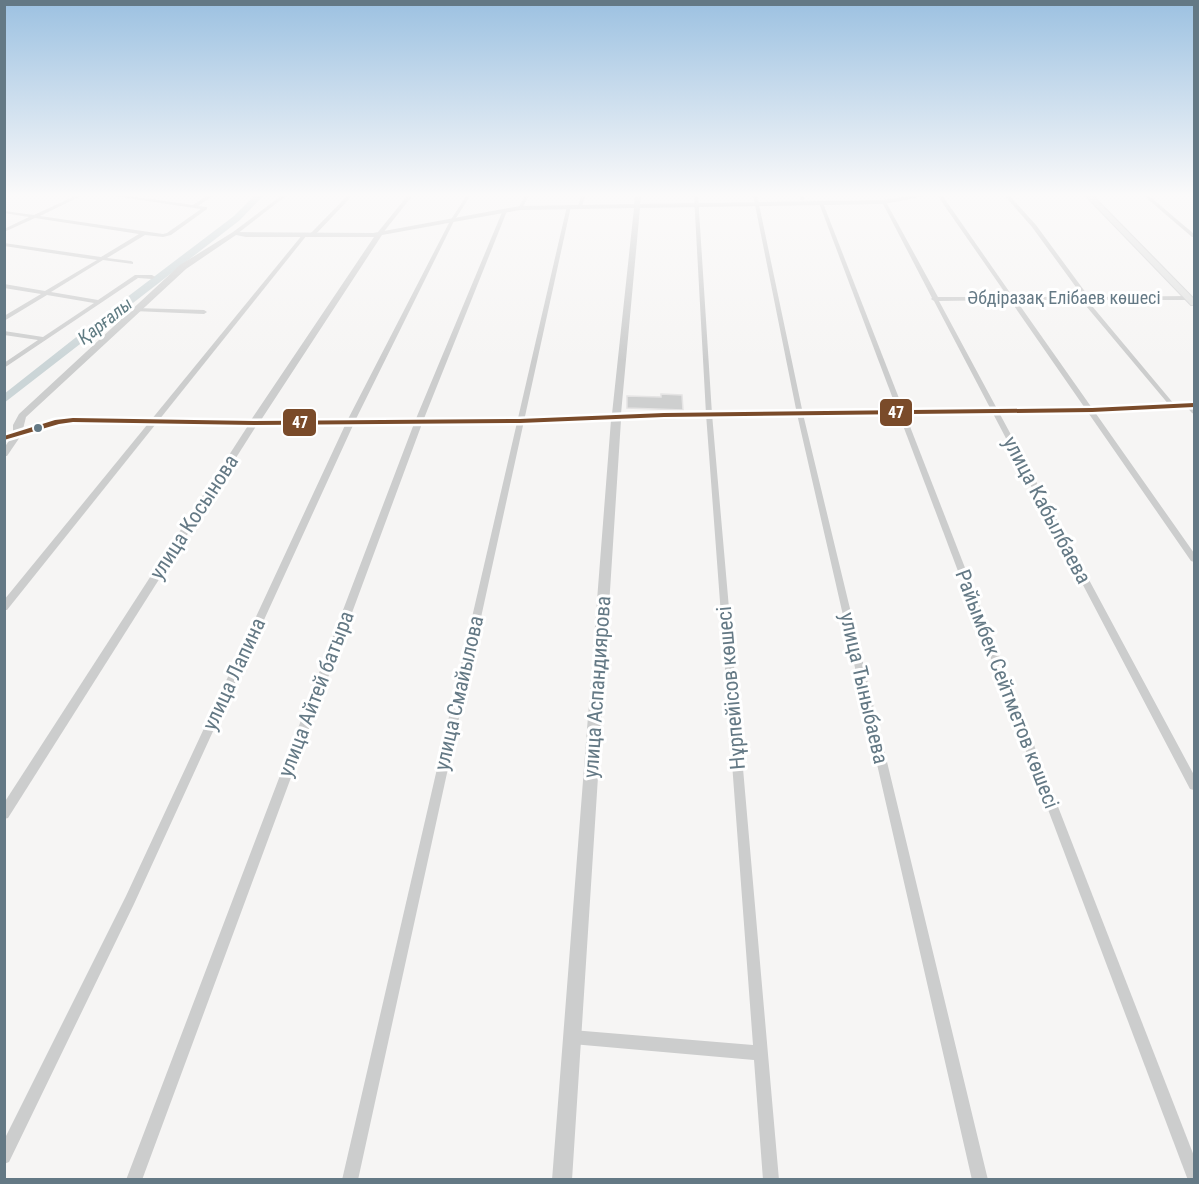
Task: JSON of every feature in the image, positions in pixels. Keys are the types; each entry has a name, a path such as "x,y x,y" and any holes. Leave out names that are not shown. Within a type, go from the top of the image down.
{"main road":[{"path":"1143,250 1193,300"}],"street":[{"path":"45,250 130,263"},
{"path":"4,319 116,250"},
{"path":"4,454 18,434 18,425 22,417 135,310 205,250"},
{"path":"4,608 152,423 295,250"},
{"name":"улица Косынова","path":"4,814 254,423 369,250"},
{"name":"улица Лапина","path":"4,1156 135,889 351,422 437,250"},
{"name":"улица Айтей батыра","path":"134,1179 419,421 489,250"},
{"name":"улица Смайылова","path":"350,1179 559,250"},
{"name":"улица Аспандиярова","path":"562,1179 616,418 632,250"},
{"name":"Нұрпейісов көшесі","path":"698,250 709,414 771,1179"},
{"name":"улица Тыныбаева","path":"766,250 800,414 980,1179"},
{"name":"Райымбек Сейтметов көшесі","path":"839,250 1194,1175"},
{"name":"улица Кабылбаева","path":"909,250 1194,785"},
{"path":"978,250 1194,559"},
{"path":"1052,250 1084,294 1084,300 1172,405"},
{"path":"4,366 137,276 152,277"},
{"path":"4,286 99,302"},
{"name":"Әбдіразақ Елібаев көшесі","path":"934,299 1193,300"},
{"path":"135,310 204,312"},
{"path":"4,333 43,339"},
{"path":"4,438 58,422 73,420 152,423 520,421 709,414 1092,410 1172,405 1192,407"},
{"path":"572,1037 761,1053"}],"building":[{"path":"661,394 682,395 683,410 627,408 627,396 661,397"}],"waterway":[{"name":"Қарғалы","path":"4,400 195,250"}],"transit line":[{"name":"47","path":"4,438 58,422 73,420 254,423 520,421 664,415 1092,410 1194,405"}]}
